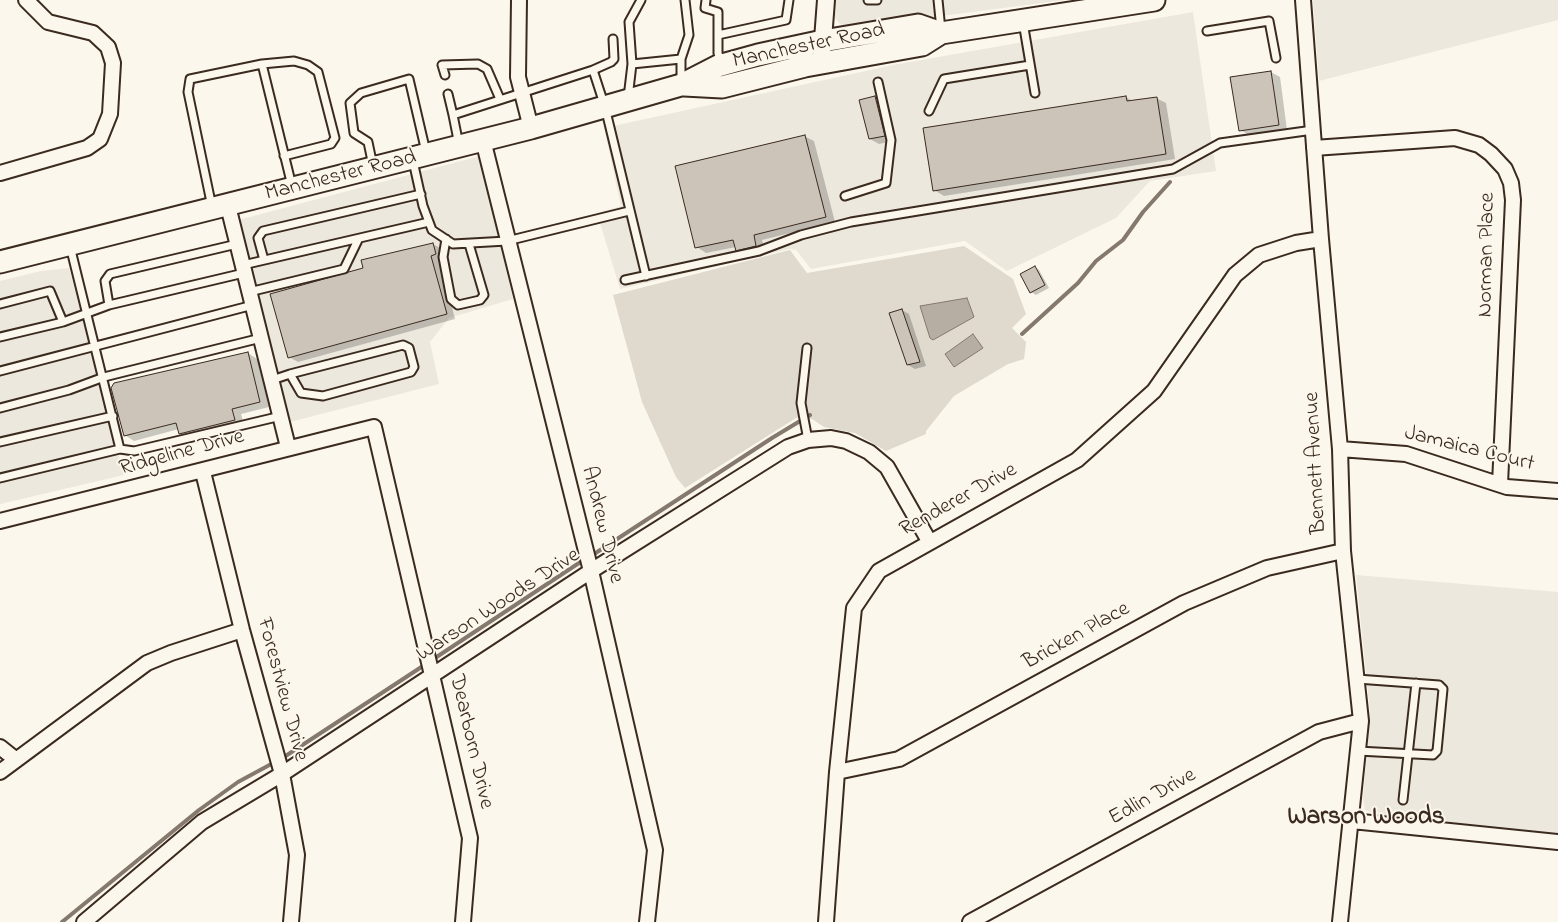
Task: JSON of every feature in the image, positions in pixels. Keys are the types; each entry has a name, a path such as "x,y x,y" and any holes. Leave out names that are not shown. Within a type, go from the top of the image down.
{"main road":[{"name":"Manchester Road","path":"681,85 722,86 822,63 922,45 941,33 1141,1"},
{"name":"Manchester Road","path":"0,262 531,128 681,85 722,65 822,41 918,25 941,33"}],"street":[{"path":"0,172 87,148 100,139 110,114 113,63 108,47 93,33 69,25 48,22 26,0"},
{"path":"519,0 517,61 521,92 531,128"},
{"path":"822,63 826,0"},
{"name":"Bennett Avenue","path":"1303,0 1321,239 1340,449 1343,551 1361,721 1352,822 1340,922"},
{"name":"Norman Place","path":"1314,148 1455,138 1479,146 1492,154 1505,169 1511,183 1513,200 1500,484"},
{"name":"Andrew Drive","path":"483,140 589,562 655,850 647,922"},
{"path":"220,208 237,244 288,448"},
{"name":"Renderer Drive","path":"826,922 837,772 854,608 879,571 929,541 1077,460 1154,391 1235,275 1259,255 1296,243 1321,239"},
{"name":"Ridgeline Drive","path":"0,522 203,472 288,448 374,427"},
{"name":"Dearborn Drive","path":"374,427 470,838 463,922"},
{"name":"Warson Woods Drive","path":"84,922 202,822 280,764 432,672 589,562 788,447 808,440 831,438 846,441 869,452 887,467 929,541"},
{"name":"Jamaica Court","path":"1340,449 1406,454 1500,484 1558,491"},
{"name":"Forestview Drive","path":"203,472 242,630 280,764 297,855 291,922"},
{"name":"Bricken Place","path":"837,772 899,759 1184,603 1267,568 1343,551"},
{"path":"0,772 147,663 171,653 242,630"},
{"name":"Edlin Drive","path":"970,922 1319,732 1361,721"},
{"path":"0,747 15,760"},
{"path":"1352,822 1558,842"}],"lane":[{"path":"627,101 632,64 628,22 641,0"},
{"path":"681,85 681,59 689,35 685,0"},
{"path":"706,0 704,8 718,12 718,52 722,65"},
{"path":"718,35 786,20 789,0"},
{"path":"868,0 877,0"},
{"path":"938,0 941,33"},
{"path":"1022,20 1035,93"},
{"path":"1207,31 1269,21 1276,58"},
{"path":"453,115 500,98 593,70 611,62 614,59 613,40"},
{"path":"632,64 681,59"},
{"path":"220,208 188,92 190,79 262,64 294,62 308,65 318,72 336,138 331,144 284,156"},
{"path":"262,64 292,189"},
{"path":"445,75 442,65 478,64 487,68 500,98"},
{"path":"929,111 944,79 1030,65"},
{"path":"593,70 605,107 646,276"},
{"path":"374,169 368,142 354,133 350,103 361,93 409,78 420,157 421,194 432,230 446,240 453,244 507,241 629,211"},
{"path":"845,196 886,183 891,140 878,82"},
{"path":"448,94 459,146"},
{"path":"625,280 760,251 801,235 851,222 1173,168 1220,143 1313,130"},
{"path":"264,260 258,238 262,231 421,194"},
{"path":"0,337 63,322 109,305 244,269 264,260 358,240 429,222"},
{"path":"0,371 96,347 344,269 358,240"},
{"path":"446,240 443,257 446,274 451,299 458,305 480,300 484,295 469,244"},
{"path":"70,244 120,449"},
{"path":"109,305 105,281 110,274 237,244"},
{"path":"0,304 50,291 63,322"},
{"path":"0,408 69,390 104,378 262,338"},
{"path":"272,380 290,374 402,344 409,348 414,367 411,372 323,396 301,393 290,374"},
{"path":"807,348 801,403 808,440"},
{"path":"0,442 113,416"},
{"path":"0,478 120,449 134,451 281,416"},
{"path":"1357,679 1416,683 1441,686 1443,689 1437,751 1430,756 1358,751"},
{"path":"1403,800 1416,683"}],"shaded area":[{"path":"834,0 1065,0 849,28 840,24 835,18 833,11"},
{"path":"1313,0 1558,0 1558,20 1319,81"},
{"path":"1193,12 1216,171 1150,181 1116,218 1007,271 965,241 811,269 796,250 789,249 620,289 597,213 621,206 604,128 893,65"},
{"path":"480,156 513,299 449,318 430,342 439,384 278,425 227,223"},
{"path":"964,246 1013,279 1026,314 1012,328 1026,342 1024,359 1008,364 954,396 926,431 926,434 886,451 855,433 824,427 812,419 796,418 685,488 676,477 642,402 613,295 790,250 807,273"},
{"path":"69,268 124,475 0,504 0,281 41,271"},
{"path":"967,298 974,317 933,340 930,338 920,306"},
{"path":"973,334 983,348 954,367 945,354"},
{"path":"1356,575 1558,592 1558,834 1375,814 1365,810 1363,799 1370,712"}],"building":[{"path":"1271,71 1279,125 1239,131 1230,77"},
{"path":"875,96 885,136 869,139 859,100"},
{"path":"1126,96 1127,101 1157,97 1166,154 933,191 923,128"},
{"path":"805,135 826,217 754,235 756,246 736,251 733,240 695,248 675,166"},
{"path":"433,243 436,254 431,256 447,314 288,358 270,294 363,268 361,260"},
{"path":"1035,266 1045,285 1030,293 1020,274"},
{"path":"902,309 920,362 907,365 889,313"},
{"path":"248,352 260,402 232,409 235,420 179,434 176,423 124,436 111,388 114,383"}],"waterway":[{"path":"1022,334 1078,283 1096,261 1123,240 1143,212 1170,182"},
{"path":"591,556 810,415"},
{"path":"432,660 585,559"},
{"path":"281,759 426,664"},
{"path":"62,922 199,810 238,782 275,762"}],"district":[{"name":"Warson Woods","path":"1366,819"}]}
